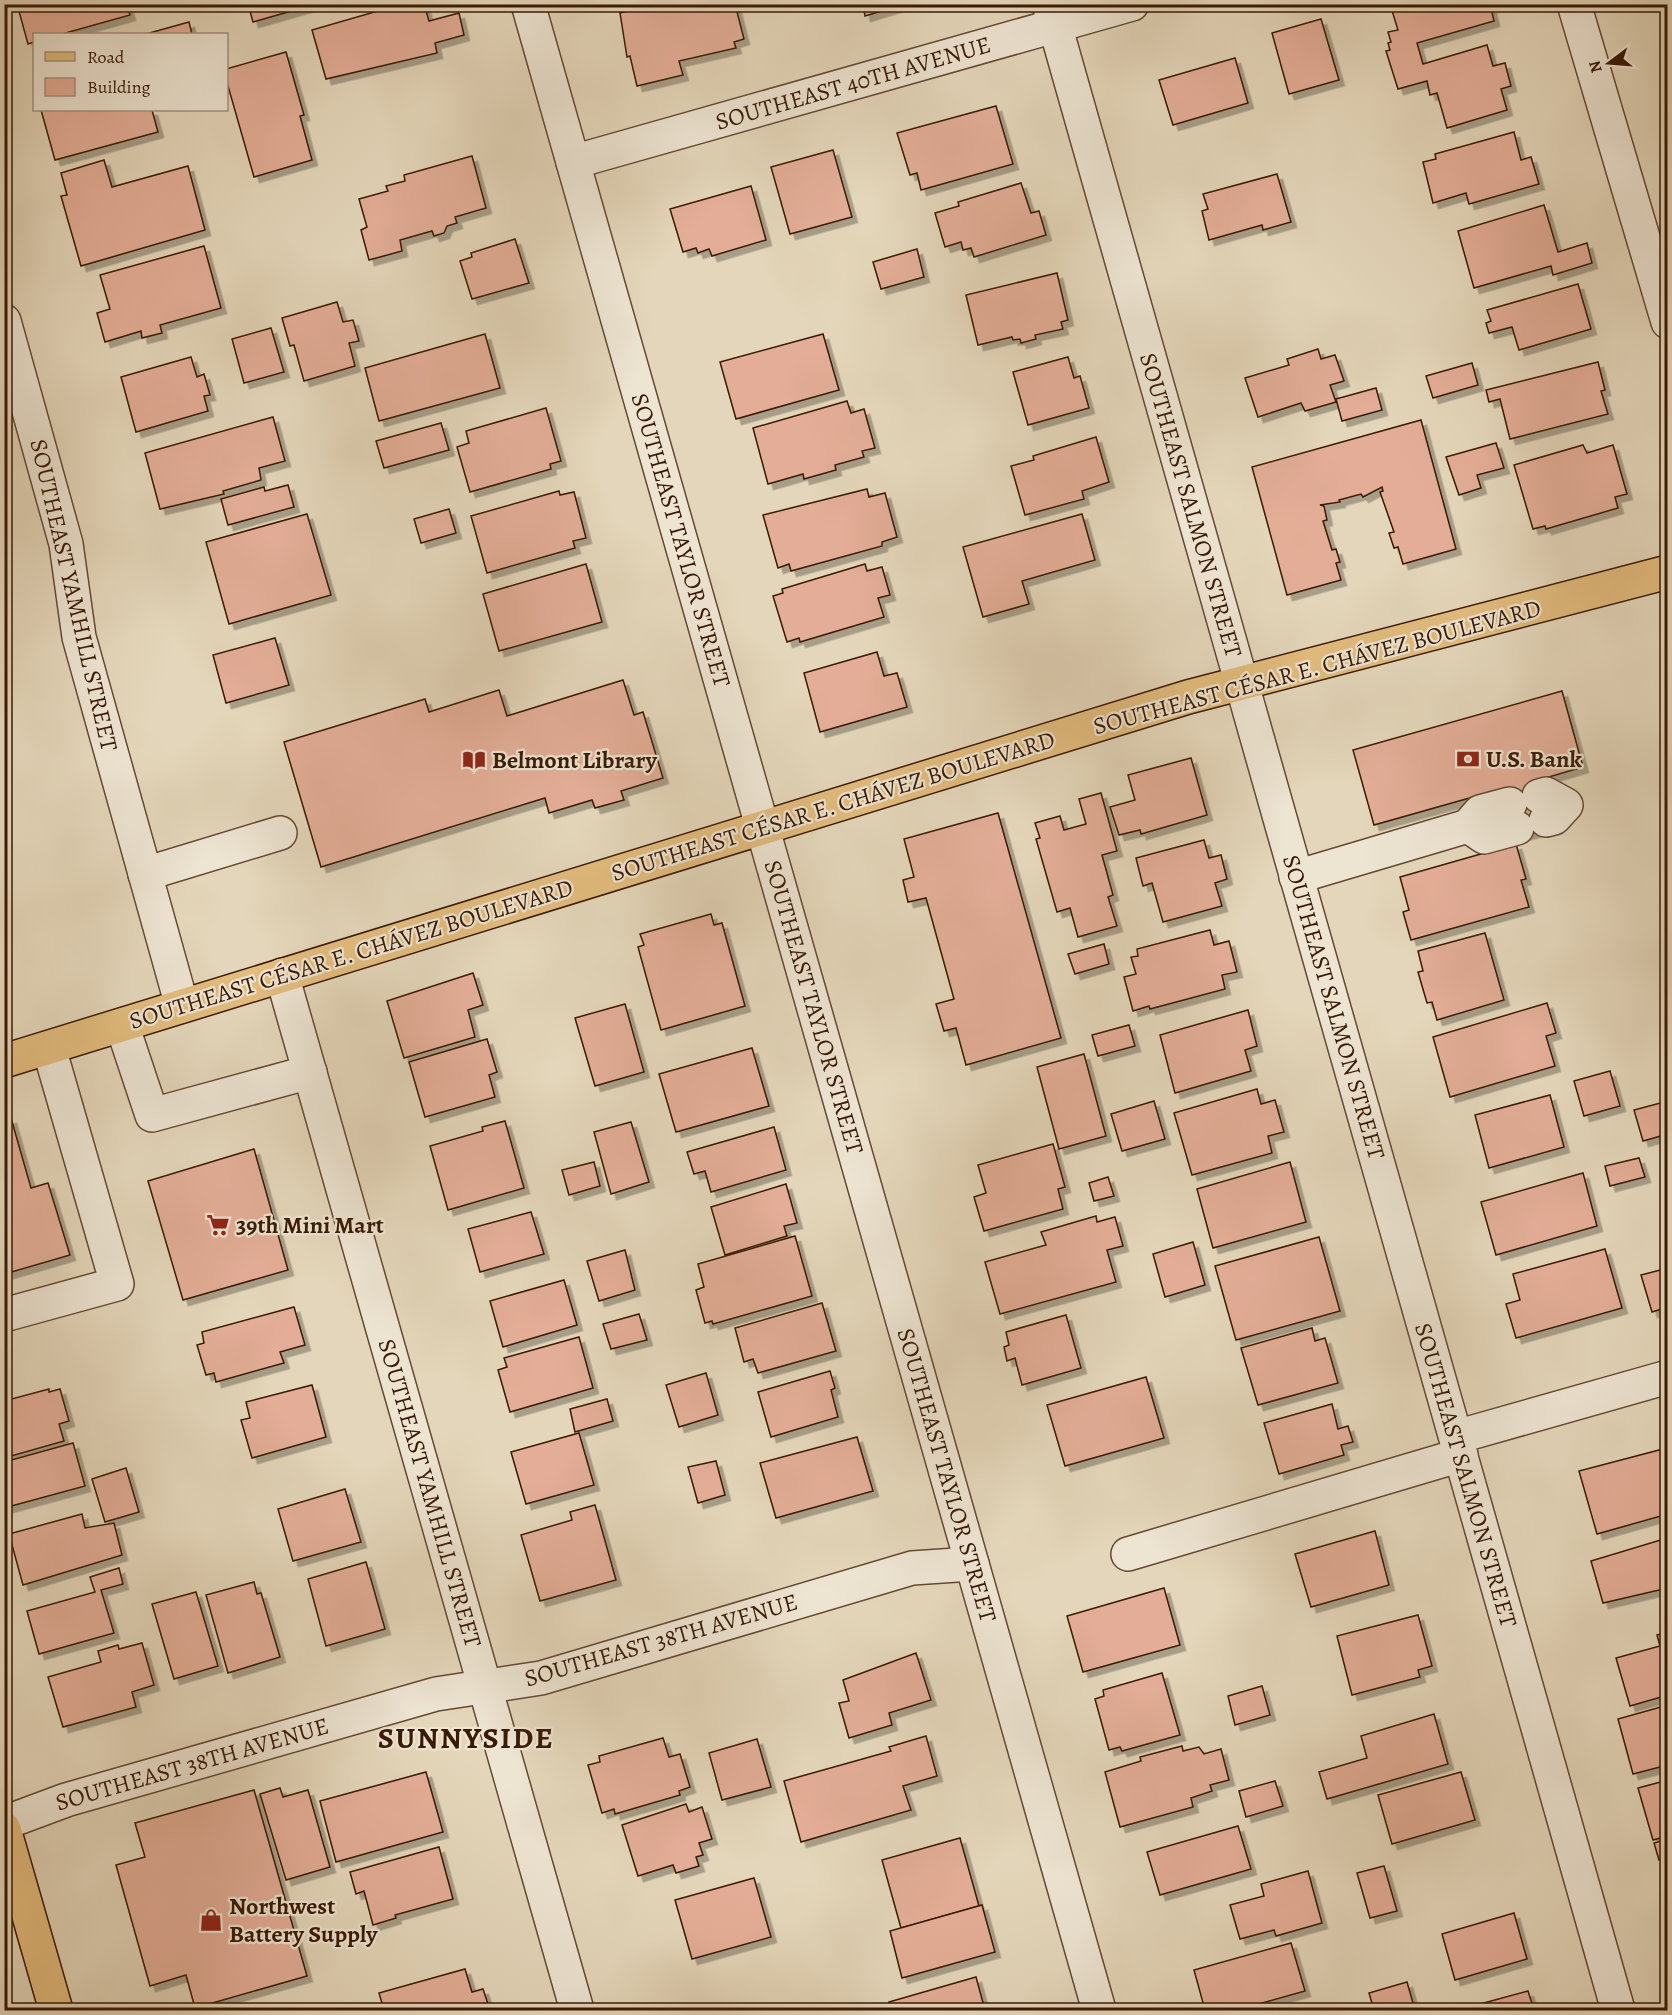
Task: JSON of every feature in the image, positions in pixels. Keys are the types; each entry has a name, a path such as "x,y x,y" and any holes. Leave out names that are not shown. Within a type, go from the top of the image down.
{"main road":[{"name":"SOUTHEAST CÉSAR E. CHÁVEZ BOULEVARD","path":"4,1061 1188,697 1668,572"},
{"path":"4,1829 56,2010"}],"street":[{"name":"SOUTHEAST TAYLOR STREET","path":"528,4 1099,2010"},
{"name":"SOUTHEAST 40TH AVENUE","path":"573,162 1052,15 1132,4"},
{"path":"1575,4 1668,322"},
{"name":"SOUTHEAST SALMON STREET","path":"1052,15 1618,2010"},
{"name":"SOUTHEAST YAMHILL STREET","path":"4,321 66,544 79,637 182,1006"},
{"path":"1296,877 1468,826 1480,812 1535,811"},
{"path":"145,874 280,833"},
{"name":"SOUTHEAST YAMHILL STREET","path":"282,975 578,2010"},
{"path":"122,1025 152,1114 310,1072"},
{"path":"4,1315 117,1284 49,1048"},
{"path":"1128,1554 1668,1377"},
{"name":"SOUTHEAST 38TH AVENUE","path":"4,1823 66,1800 436,1694 541,1678 912,1568 972,1564"}],"building":[{"path":"17,4 127,4 130,15 66,33 33,33 33,42 28,44"},
{"path":"248,4 316,4 253,22"},
{"path":"402,4 424,4 429,21 459,13 464,35 435,43 437,53 326,79 312,30"},
{"path":"654,4 735,4 744,39 734,42 736,48 679,61 683,75 637,86 630,56 627,57 620,13"},
{"path":"863,4 905,4 865,16"},
{"path":"1390,4 1490,4 1494,21 1417,43 1423,64 1487,45 1493,66 1505,63 1511,86 1501,89 1507,110 1447,128 1437,93 1430,95 1427,81 1398,89 1386,51 1390,50 1388,43 1391,42 1388,32 1398,30"},
{"path":"1321,19 1339,80 1289,94 1272,33"},
{"path":"189,22 192,33 150,33"},
{"path":"286,52 304,115 300,116 312,160 254,177 228,86 228,68"},
{"path":"1235,58 1248,103 1173,125 1159,80"},
{"path":"996,106 1013,164 921,190 917,173 910,175 897,133"},
{"path":"41,111 152,111 158,132 55,160"},
{"path":"1514,132 1521,160 1531,157 1539,184 1469,204 1466,193 1433,203 1423,162 1436,159 1435,154"},
{"path":"833,150 852,217 790,234 771,167"},
{"path":"472,156 486,208 455,217 457,223 447,226 444,233 434,236 432,231 400,240 402,251 369,260 361,230 367,227 359,199 388,191 386,186 405,181 404,175"},
{"path":"104,160 112,187 188,166 205,230 81,266 61,196 67,195 61,173"},
{"path":"1277,174 1291,222 1263,230 1262,225 1209,240 1202,211 1208,209 1203,194"},
{"path":"1021,183 1031,213 1039,211 1046,235 974,257 971,248 963,250 961,242 945,247 935,213 959,206 958,202"},
{"path":"751,186 766,240 712,256 709,249 698,253 696,248 683,252 670,209"},
{"path":"1544,205 1558,252 1587,243 1592,263 1553,275 1551,266 1474,288 1458,231"},
{"path":"515,239 529,283 472,299 460,261 472,257 471,253"},
{"path":"204,246 221,308 160,325 162,333 142,338 141,331 105,342 97,313 110,309 100,275"},
{"path":"917,249 924,277 881,289 873,262"},
{"path":"1057,273 1068,320 1061,322 1063,329 1035,335 1036,339 1021,343 1020,339 1013,340 1012,337 978,345 966,295"},
{"path":"1578,284 1591,329 1519,350 1512,327 1489,333 1486,323 1491,321 1487,310"},
{"path":"337,302 343,322 353,320 359,341 349,343 355,366 304,381 294,345 290,346 282,318"},
{"path":"271,328 284,372 244,383 232,339"},
{"path":"485,334 500,388 379,421 365,368"},
{"path":"823,334 839,390 736,419 720,362"},
{"path":"1318,349 1321,359 1335,355 1344,381 1330,385 1336,402 1305,411 1301,403 1258,417 1245,378 1289,365 1287,359"},
{"path":"191,357 197,377 204,374 210,395 204,396 208,411 136,432 121,377"},
{"path":"1068,357 1074,378 1080,376 1089,408 1028,425 1013,372"},
{"path":"1598,362 1605,390 1601,391 1608,414 1510,439 1500,399 1489,402 1486,390"},
{"path":"1472,363 1478,385 1433,398 1426,376"},
{"path":"1376,388 1382,410 1342,421 1336,399"},
{"path":"847,401 851,413 864,409 875,448 862,451 864,457 835,465 836,470 804,479 803,474 768,484 753,428"},
{"path":"546,408 561,461 550,464 551,469 470,492 457,447 469,443 466,431"},
{"path":"273,417 285,461 259,468 261,480 223,491 224,494 160,509 145,453"},
{"path":"1421,420 1456,549 1403,564 1398,547 1394,548 1389,533 1394,532 1380,492 1383,491 1382,487 1363,497 1361,494 1339,500 1340,502 1320,505 1324,506 1327,520 1323,521 1332,550 1336,549 1340,562 1336,563 1341,580 1287,595 1252,467"},
{"path":"441,423 449,450 384,468 376,441"},
{"path":"1096,437 1109,482 1082,491 1084,499 1025,515 1011,466 1034,460 1033,456"},
{"path":"1496,443 1504,468 1477,475 1481,488 1459,495 1446,457"},
{"path":"1583,445 1587,453 1613,445 1627,494 1615,497 1618,508 1546,529 1545,526 1533,529 1514,465"},
{"path":"288,485 294,507 228,525 221,499 264,487 265,491"},
{"path":"867,489 869,497 885,493 897,537 882,542 882,546 791,571 789,564 778,568 763,515"},
{"path":"559,491 560,495 574,492 586,538 573,541 575,548 487,573 471,516"},
{"path":"449,509 456,533 421,543 414,519"},
{"path":"307,514 331,595 229,624 206,542"},
{"path":"1082,514 1095,560 1022,581 1029,604 983,617 963,547"},
{"path":"586,564 602,622 499,651 483,594"},
{"path":"865,564 867,571 882,567 890,595 878,598 884,617 800,642 799,638 787,642 773,596 783,593 782,589"},
{"path":"275,638 289,685 226,703 213,655"},
{"path":"877,652 884,676 897,673 907,707 820,732 804,673"},
{"name":"Belmont Library","path":"623,680 634,715 643,712 663,778 621,791 624,800 595,808 592,800 549,813 545,798 321,867 284,742 425,699 429,712 499,690 507,716"},
{"name":"U.S. Bank","path":"1562,691 1583,767 1535,781 1548,828 1519,836 1505,788 1374,825 1353,750"},
{"path":"1191,758 1207,815 1141,834 1140,830 1119,835 1110,807 1135,800 1128,775"},
{"path":"1101,793 1117,851 1102,855 1113,895 1108,897 1117,926 1078,937 1070,908 1057,912 1036,839 1040,838 1035,823 1060,816 1064,830 1086,824 1079,799"},
{"path":"998,813 1061,1038 966,1065 956,1028 944,1031 936,1004 954,999 926,898 908,902 903,880 914,877 904,839"},
{"path":"1204,840 1209,858 1221,855 1227,879 1215,883 1222,906 1163,922 1152,883 1143,886 1136,858"},
{"path":"1516,844 1526,879 1521,880 1529,907 1411,940 1403,912 1409,910 1400,877"},
{"path":"711,914 714,925 722,923 745,1006 661,1030 638,947 644,945 640,934"},
{"path":"1210,930 1214,945 1229,941 1237,972 1222,975 1225,989 1150,1009 1149,1006 1133,1011 1124,977 1136,974 1131,957 1138,956 1137,949"},
{"path":"1485,933 1504,1000 1437,1020 1432,1002 1427,1003 1418,972 1423,971 1418,951"},
{"path":"1104,944 1109,964 1075,974 1068,954"},
{"path":"473,973 483,1005 468,1010 475,1037 404,1058 387,1001"},
{"path":"1547,1003 1556,1033 1546,1036 1555,1066 1450,1097 1433,1037"},
{"path":"625,1004 644,1072 595,1086 575,1018"},
{"path":"1248,1010 1257,1046 1245,1050 1251,1071 1175,1093 1160,1035"},
{"path":"1129,1025 1135,1046 1098,1056 1092,1035"},
{"path":"487,1039 497,1072 489,1075 495,1097 425,1117 409,1062"},
{"path":"752,1048 769,1106 676,1132 659,1074"},
{"path":"1084,1054 1106,1136 1059,1149 1037,1067"},
{"path":"1610,1071 1620,1106 1584,1116 1574,1081"},
{"path":"1257,1089 1261,1104 1275,1100 1284,1132 1268,1136 1272,1153 1192,1175 1174,1113"},
{"path":"1550,1095 1564,1147 1489,1168 1475,1115"},
{"path":"1154,1101 1165,1139 1122,1151 1111,1114"},
{"path":"1668,1101 1668,1134 1643,1141 1634,1110"},
{"path":"11,1118 31,1188 48,1183 70,1255 8,1273 4,1261 4,1120"},
{"path":"505,1121 524,1188 448,1210 430,1146 483,1131 482,1127"},
{"path":"631,1122 649,1182 611,1194 594,1132"},
{"path":"774,1127 786,1170 711,1192 705,1171 694,1174 687,1152"},
{"path":"1053,1144 1065,1187 1058,1189 1063,1209 984,1231 974,1197 986,1193 978,1165"},
{"name":"39th Mini Mart","path":"254,1149 288,1270 183,1300 148,1181"},
{"path":"1639,1158 1645,1177 1610,1186 1605,1166"},
{"path":"594,1162 600,1186 569,1195 562,1170"},
{"path":"1290,1162 1306,1222 1213,1248 1197,1189"},
{"path":"1583,1173 1597,1226 1496,1255 1481,1202"},
{"path":"1108,1177 1114,1196 1094,1201 1089,1183"},
{"path":"786,1184 797,1223 784,1226 787,1236 725,1255 711,1207"},
{"path":"1668,1186 1668,1209 1662,1188"},
{"path":"531,1212 544,1254 480,1272 468,1229"},
{"path":"1096,1216 1097,1222 1115,1217 1123,1246 1107,1250 1116,1282 1000,1314 985,1262 1046,1245 1041,1232"},
{"path":"795,1236 812,1296 713,1324 712,1321 705,1323 696,1290 704,1287 698,1264"},
{"path":"1319,1237 1340,1311 1236,1340 1215,1266"},
{"path":"1193,1242 1205,1285 1165,1297 1153,1254"},
{"path":"1605,1249 1622,1308 1516,1338 1506,1304 1520,1300 1513,1274"},
{"path":"625,1250 635,1290 599,1301 587,1261"},
{"path":"1668,1268 1668,1307 1652,1312 1641,1275"},
{"path":"564,1280 577,1325 503,1347 490,1301"},
{"path":"822,1303 836,1351 758,1373 753,1359 744,1362 735,1328"},
{"path":"294,1307 305,1345 280,1352 284,1363 216,1382 214,1373 206,1375 197,1345 204,1343 202,1332"},
{"path":"639,1314 647,1340 611,1349 603,1324"},
{"path":"1066,1315 1081,1368 1022,1385 1015,1358 1007,1361 1004,1347 1009,1345 1006,1332"},
{"path":"1312,1328 1315,1341 1325,1338 1338,1383 1258,1405 1241,1348"},
{"path":"579,1337 593,1388 510,1412 498,1370 507,1367 504,1358"},
{"path":"830,1371 835,1388 831,1390 838,1417 771,1437 758,1392"},
{"path":"706,1373 718,1415 679,1427 666,1385"},
{"path":"1146,1377 1164,1438 1065,1466 1047,1405"},
{"path":"312,1385 326,1437 252,1458 241,1420 250,1418 246,1402"},
{"path":"49,1389 49,1392 60,1389 69,1421 59,1424 64,1441 4,1458 4,1401"},
{"path":"607,1399 613,1421 575,1432 570,1409"},
{"path":"1332,1404 1338,1429 1348,1426 1353,1442 1341,1445 1344,1455 1279,1474 1264,1423"},
{"path":"579,1433 594,1485 526,1504 511,1452"},
{"path":"857,1437 873,1491 776,1518 760,1463"},
{"path":"73,1443 85,1486 4,1508 4,1462"},
{"path":"1663,1449 1668,1466 1668,1514 1597,1534 1579,1471"},
{"path":"716,1461 725,1495 698,1503 688,1467"},
{"path":"126,1468 139,1512 105,1522 92,1479"},
{"path":"345,1489 361,1542 293,1561 278,1509"},
{"path":"595,1505 616,1580 540,1601 521,1535 572,1520 570,1512"},
{"path":"82,1514 85,1528 114,1523 122,1555 23,1585 9,1534"},
{"path":"1375,1531 1389,1585 1311,1607 1295,1554"},
{"path":"1668,1531 1668,1588 1603,1603 1591,1561 1664,1539 1663,1532"},
{"path":"366,1562 385,1629 326,1646 308,1579"},
{"path":"119,1568 123,1584 101,1590 114,1633 39,1654 27,1611 95,1592 90,1577"},
{"path":"254,1582 257,1594 261,1593 280,1657 228,1673 206,1595"},
{"path":"1164,1588 1180,1645 1083,1672 1067,1616"},
{"path":"196,1592 218,1666 174,1679 152,1604"},
{"path":"1418,1615 1432,1666 1418,1670 1420,1677 1352,1695 1337,1636"},
{"path":"1668,1632 1668,1695 1630,1706 1616,1658 1660,1646 1657,1635"},
{"path":"142,1643 154,1685 132,1692 136,1707 63,1727 48,1677 101,1662 98,1651 118,1645 119,1649"},
{"path":"916,1653 931,1700 889,1713 892,1725 849,1738 839,1703 849,1701 843,1680"},
{"path":"1162,1673 1180,1735 1122,1751 1120,1747 1109,1750 1095,1699 1104,1696 1103,1690"},
{"path":"1262,1686 1270,1715 1235,1725 1228,1696"},
{"path":"1668,1705 1668,1765 1633,1774 1618,1719"},
{"path":"1434,1714 1448,1764 1327,1799 1319,1772 1367,1758 1361,1736"},
{"path":"926,1736 937,1776 903,1786 911,1810 801,1842 784,1781 891,1751 889,1747"},
{"path":"663,1738 669,1757 680,1754 690,1787 679,1791 680,1795 615,1814 614,1809 602,1813 588,1765 600,1762 599,1756"},
{"path":"757,1739 771,1787 722,1800 709,1753"},
{"path":"1182,1746 1183,1751 1199,1747 1204,1754 1221,1749 1229,1780 1210,1785 1212,1791 1191,1798 1193,1807 1120,1827 1105,1772 1141,1761 1140,1757"},
{"path":"426,1772 443,1832 336,1862 320,1801"},
{"path":"1461,1772 1475,1820 1392,1844 1378,1795"},
{"path":"1668,1780 1668,1836 1653,1840 1638,1788"},
{"path":"1275,1781 1283,1806 1246,1817 1239,1791"},
{"path":"280,1788 283,1797 308,1790 330,1867 286,1880 260,1794"},
{"name":"Northwest Battery Supply","path":"254,1790 307,1976 195,2008 186,1975 150,1986 116,1865 145,1857 135,1823"},
{"path":"686,1804 689,1812 702,1807 712,1839 699,1843 703,1855 696,1857 699,1866 676,1873 673,1865 638,1876 622,1825"},
{"path":"1238,1826 1251,1869 1160,1895 1147,1852"},
{"path":"960,1838 979,1906 901,1928 882,1860"},
{"path":"1668,1839 1668,1864 1666,1858 1659,1860 1654,1843"},
{"path":"439,1847 453,1899 395,1915 396,1918 373,1925 364,1891 356,1894 350,1872"},
{"path":"1384,1866 1397,1911 1370,1918 1357,1873"},
{"path":"1308,1871 1322,1923 1276,1936 1274,1930 1240,1939 1230,1905 1264,1896 1261,1884"},
{"path":"754,1878 771,1937 692,1959 675,1900"},
{"path":"982,1905 995,1952 902,1978 890,1931"},
{"path":"1514,1913 1527,1959 1455,1980 1442,1934"},
{"path":"1291,1943 1305,1991 1237,2010 1205,2010 1194,1970"},
{"path":"465,1969 472,1992 483,1989 490,2010 384,2010 379,1993"},
{"path":"976,1977 985,2010 892,2010 889,2002"},
{"path":"1407,1982 1415,2010 1374,2010 1369,1993"},
{"path":"1528,1991 1534,2010 1458,2010"},
{"path":"1306,2004 1308,2010 1283,2010"},
{"path":"766,2005 768,2010 747,2010"}],"place":[{"name":"U.S. Bank","path":"1468,759"},
{"name":"Belmont Library","path":"474,760"},
{"name":"39th Mini Mart","path":"218,1225"},
{"name":"Northwest Battery Supply","path":"211,1920"}],"district":[{"name":"SUNNYSIDE","path":"466,1738"}]}
